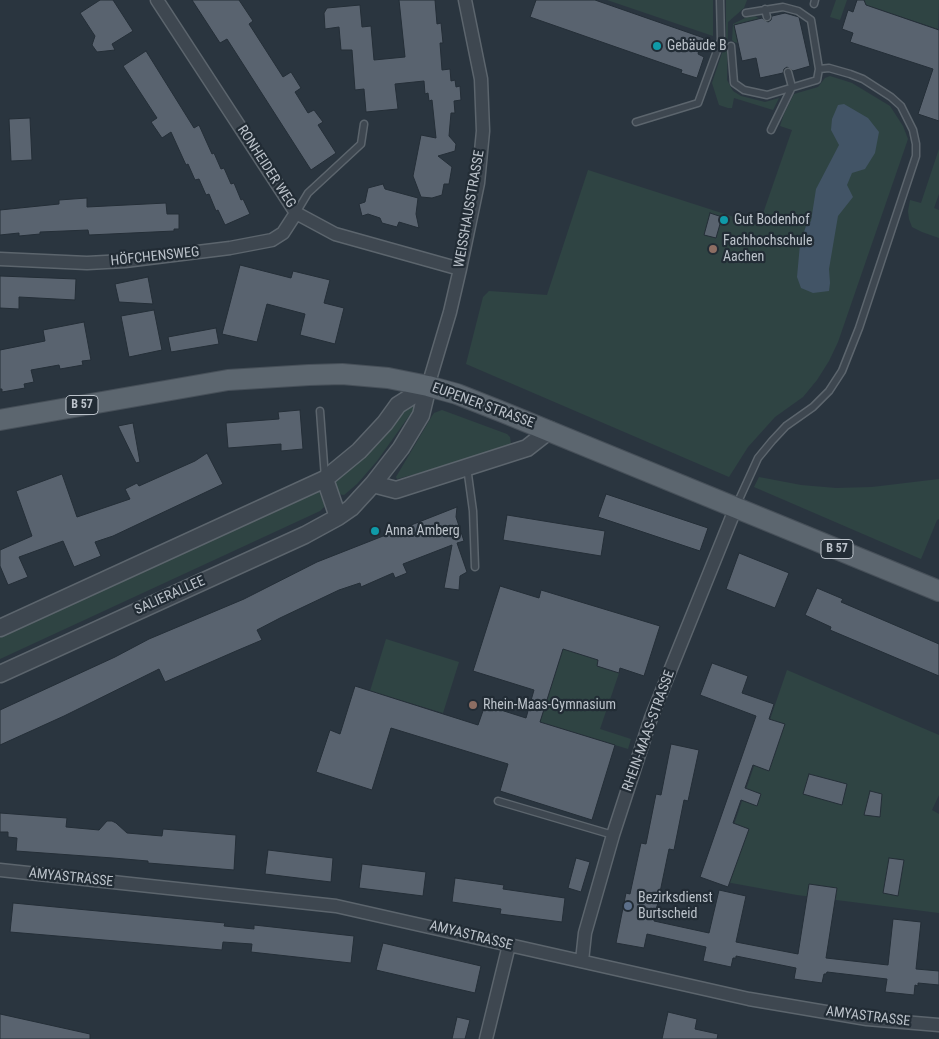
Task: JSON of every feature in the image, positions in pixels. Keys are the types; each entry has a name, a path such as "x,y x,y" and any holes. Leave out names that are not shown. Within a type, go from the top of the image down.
{"main road":[{"name":"EUPENER STRASSE","path":"0,420 182,387 269,376 334,374 372,376 428,386 457,394 550,430 939,591"}],"street":[{"name":"RONHEIDER WEG","path":"158,0 296,213 335,234 460,269"},
{"name":"WEISSHAUSSTRASSE","path":"428,386 450,312 460,269 478,183 484,131 481,79 465,0"},
{"name":"HÖFCHENSWEG","path":"0,259 87,263 116,262 230,248 272,240 283,233 296,213"},
{"path":"0,628 325,479 359,451 385,423 398,405 428,386"},
{"name":"SALIERALLEE","path":"0,674 305,535 338,517 351,508 374,484 401,448 417,422 428,386"},
{"path":"374,484 396,490 527,448 550,430"},
{"path":"325,479 338,517"},
{"name":"RHEIN-MAAS-STRASSE","path":"582,961 585,932 613,835 651,718 736,506"},
{"name":"AMYASTRASSE","path":"0,870 336,906 766,1002 867,1019 939,1025"},
{"path":"486,1039 509,945"}],"lane":[{"path":"636,122 698,104 721,40 720,0"},
{"path":"731,46 734,83 744,90 767,95 817,80 819,69 811,20 798,11 783,7 746,13"},
{"path":"765,9 767,17"},
{"path":"736,506 758,458 767,446 786,426 813,407 829,391 842,371 859,328 914,166 916,144 913,130 900,106 891,97 863,79 836,69 819,69"},
{"path":"771,130 792,88 788,72"},
{"path":"296,213 308,193 362,144 364,124"},
{"path":"320,410 325,479"},
{"path":"467,466 473,511 475,567"},
{"path":"498,801 613,835"}],"green space":[{"path":"607,0 713,0 713,36"},
{"path":"726,0 747,0 744,8 728,22 727,80 733,91 741,96 765,102 779,98 773,110 734,98 732,108 719,105 712,83 726,41"},
{"path":"836,0 847,0 840,20 830,17"},
{"path":"864,0 939,0 938,29 866,5"},
{"path":"755,16 760,19 734,25 738,43 734,42 732,40 733,24 747,17"},
{"path":"830,76 852,83 890,106 903,126 908,139 838,342 829,361 803,397 775,417 748,447 729,477 466,364 483,297 489,291 547,295 588,170 759,225 792,130 780,126 784,114 794,94 818,87 825,78"},
{"path":"939,149 939,194 934,208 939,210 939,238 912,227 908,211 910,200 921,203"},
{"path":"406,404 413,405 414,409 377,461 357,484 344,495 338,494 331,479"},
{"path":"442,410 507,434 510,437 511,444 507,449 397,479 396,477 432,416 434,413"},
{"path":"759,477 801,485 836,488 872,487 939,479 939,519 921,559 754,487"},
{"path":"315,489 319,492 325,506 320,511 0,659 0,633"},
{"path":"386,639 459,662 443,713 370,691"},
{"path":"564,646 599,660 597,666 619,673 600,729 631,739 628,749 540,722"},
{"path":"787,670 939,735 939,795 932,810 939,814 939,913 797,895 715,880"}],"water":[{"path":"844,104 868,118 879,132 875,153 865,169 852,173 847,185 853,197 838,216 829,269 829,291 813,293 801,288 797,277 800,244 806,226 811,221 816,189 839,145 831,130 832,119 838,105"}],"building":[{"path":"100,0 113,0 133,31 112,44 115,50 97,52 92,45 95,36 80,13"},
{"path":"192,0 239,0 253,21 249,24 283,77 291,72 301,88 295,92 308,113 314,110 323,122 318,125 336,153 311,170 227,39 220,43"},
{"path":"399,0 435,0 437,24 441,23 443,43 440,43 442,70 450,69 451,81 455,80 456,87 460,86 461,100 454,101 455,113 451,113 449,136 456,144 455,151 438,156 452,167 449,184 444,184 442,195 432,198 421,197 413,176 421,135 436,138 432,100 429,101 428,93 425,94 424,81 395,84 398,109 366,112 364,89 355,90 352,50 341,50 339,27 325,29 324,13 327,8 360,5 362,27 371,26 374,60 405,57"},
{"name":"Gebäude B","path":"536,0 595,0 704,38 698,54 704,57 697,78 681,73 682,70 530,17"},
{"path":"857,0 864,0 866,5 939,30 939,121 918,114 933,69 850,42 853,33 842,29 848,10 853,12"},
{"path":"785,13 799,17 810,66 793,71 787,67 783,73 760,78 756,58 742,61 734,25 762,18 768,22 772,16"},
{"path":"146,51 194,128 199,125 212,154 214,153 221,169 224,168 231,184 234,183 241,200 243,199 250,214 225,225 218,210 216,211 209,194 206,195 199,179 195,180 188,164 186,165 171,132 162,138 151,122 157,118 123,66"},
{"path":"30,118 32,160 11,161 9,119"},
{"path":"383,184 385,189 418,198 416,214 419,228 399,222 397,227 382,223 380,218 368,214 362,216 359,204 365,202 368,188"},
{"path":"87,198 87,207 166,203 167,214 179,214 179,229 174,229 174,231 89,235 88,230 40,232 40,234 19,236 19,233 0,235 0,210 59,204 59,200"},
{"path":"710,213 722,217 716,238 704,235"},
{"path":"240,265 291,278 293,271 330,280 324,303 344,308 335,344 300,335 305,314 267,304 257,342 222,334"},
{"path":"0,276 76,279 75,300 19,297 19,309 0,308"},
{"path":"148,277 153,304 119,302 115,284"},
{"path":"154,310 162,350 129,357 121,316"},
{"path":"84,322 91,360 82,361 83,365 60,369 59,365 31,370 34,382 24,384 25,388 2,392 2,389 0,389 0,350 45,341 43,330"},
{"path":"216,328 219,344 171,352 168,337"},
{"path":"300,410 303,449 281,451 281,444 228,448 226,423 279,419 278,412"},
{"path":"133,423 140,462 136,463 118,426"},
{"path":"207,453 223,484 113,536 95,542 101,556 74,567 63,541 19,557 28,577 8,585 0,566 0,550 32,536 16,491 62,474 77,517 130,499 125,489 137,483 139,486 195,461"},
{"path":"606,494 708,528 700,551 598,517"},
{"path":"457,507 456,517 464,541 457,543 467,572 460,576 459,590 444,588 452,545 403,564 407,573 395,578 393,573 361,587 360,583 339,590 280,618 257,630 262,640 165,682 159,669 0,745 0,710 115,657 149,639 244,599 317,562"},
{"path":"507,515 605,531 601,556 503,540"},
{"path":"739,553 789,573 775,608 726,589"},
{"path":"500,586 539,598 541,590 660,626 644,676 620,668 619,673 597,666 598,660 563,649 540,722 615,745 592,820 500,791 508,764 391,728 372,790 316,772 330,730 340,734 355,686 478,725 485,705 526,718 534,690 473,671"},
{"path":"817,588 843,599 841,602 939,644 939,676 830,630 831,627 805,615"},
{"path":"712,663 748,676 742,693 774,704 769,719 785,724 769,771 753,765 745,788 761,794 757,806 741,800 733,823 749,829 728,887 700,877 756,716 700,695"},
{"path":"671,744 699,750 688,801 684,800 674,850 669,849 654,921 709,933 719,890 746,896 736,942 798,954 809,884 837,888 826,958 888,965 893,919 921,922 916,969 939,971 939,985 918,983 918,986 915,985 914,995 885,992 887,979 827,972 824,974 822,983 794,979 796,968 736,956 736,958 733,958 731,967 703,961 706,947 647,934 644,948 616,943 626,893 630,894 641,843 646,844 656,794 661,795"},
{"path":"809,774 847,784 842,805 803,794"},
{"path":"870,791 882,794 880,817 864,815"},
{"path":"0,813 67,818 66,827 99,830 107,821 112,821 127,833 162,836 163,829 236,835 234,870 16,851 17,838 8,837 8,832 0,832"},
{"path":"268,850 333,858 331,882 265,874"},
{"path":"576,858 590,862 581,892 568,888"},
{"path":"889,858 904,860 898,896 883,893"},
{"path":"362,864 426,872 423,896 359,888"},
{"path":"455,878 504,885 503,889 565,898 562,922 500,914 501,909 452,902"},
{"path":"13,903 225,923 224,926 254,929 254,925 354,936 351,963 251,952 252,944 223,942 222,950 10,932"},
{"path":"383,943 481,966 475,993 376,970"},
{"path":"668,1012 697,1019 695,1029 718,1034 717,1039 662,1039"},
{"path":"0,1014 90,1034 90,1039 0,1039"},
{"path":"457,1017 470,1020 465,1039 452,1039"}],"place":[{"name":"Gebäude B","path":"657,46"},
{"name":"Gut Bodenhof","path":"724,220"},
{"name":"Fachhochschule Aachen","path":"713,249"},
{"name":"Anna Amberg","path":"375,531"},
{"name":"Rhein-Maas-Gymnasium","path":"473,705"},
{"name":"Bezirksdienst Burtscheid","path":"628,906"}]}
